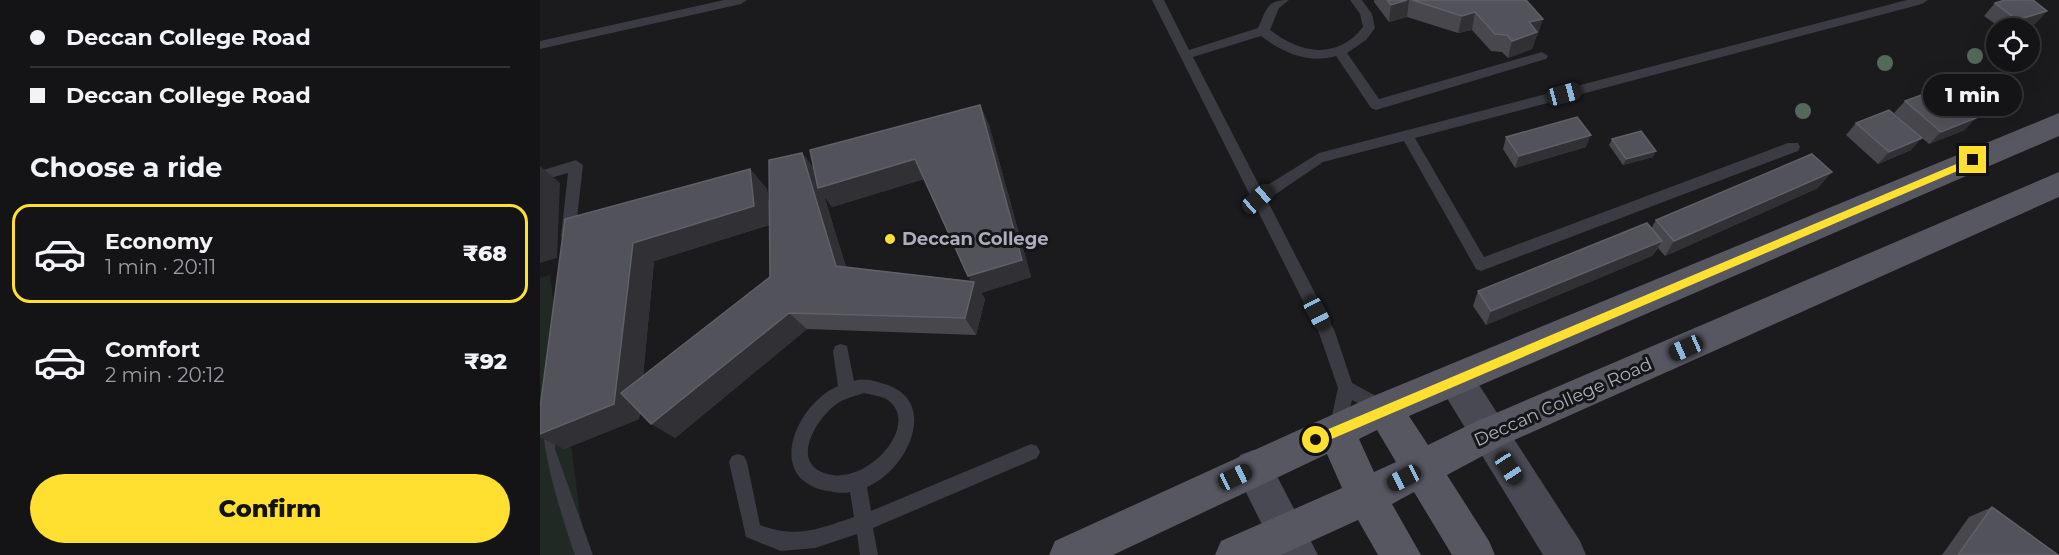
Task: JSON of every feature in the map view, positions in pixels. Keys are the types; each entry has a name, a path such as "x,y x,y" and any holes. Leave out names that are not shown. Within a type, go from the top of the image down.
{"main road":[{"path":"1069,555 1384,409 2059,124"},
{"name":"Deccan College Road","path":"1235,555 1292,544 1366,497 1488,434 2059,184"},
{"path":"1384,409 1476,555"},
{"path":"1336,431 1366,497 1401,555"}],"street":[{"path":"1455,379 1566,555"},
{"path":"1253,468 1292,544"}],"lane":[{"path":"540,45 741,0"},
{"path":"1158,0 1327,332 1346,388 1336,431"},
{"path":"1186,55 1263,31 1274,6 1283,0"},
{"path":"1263,31 1287,48 1312,54 1340,52 1363,38 1369,28 1366,14 1356,0"},
{"path":"1258,199 1274,186 1319,158 1923,0"},
{"path":"1340,52 1376,105 1542,56"},
{"path":"1407,135 1481,265 1792,147"},
{"path":"540,176 576,165 567,248"},
{"path":"841,351 847,389"},
{"path":"880,387 893,393 902,403 907,416 907,431 889,462 874,474 856,482 837,485 821,482 807,473 800,460 799,444 804,428 815,412 847,389 880,387"},
{"path":"1346,388 1384,409"},
{"path":"551,402 546,449 584,555"},
{"path":"738,462 752,531 781,542 815,539 863,523 1031,452"},
{"path":"856,482 869,555"}],"shaded area":[{"path":"550,275 585,555 540,555 540,278"}],"building":[{"path":"1387,0 1407,0 1391,5"},
{"path":"1412,0 1526,0 1543,19 1529,22 1537,32 1512,41 1507,35 1495,34 1475,12 1462,16"},
{"path":"2005,0 2033,0 2047,11 2024,18 2014,18 1995,3"},
{"path":"1940,88 1976,118 1941,132 1905,101"},
{"path":"980,105 1022,260 968,276 915,159 818,188 810,150"},
{"path":"1889,110 1922,138 1889,152 1856,123"},
{"path":"1577,117 1591,135 1519,156 1506,137"},
{"path":"1641,131 1656,151 1626,159 1612,139"},
{"path":"802,153 836,266 974,282 965,318 789,313 651,424 621,393 770,277 769,160"},
{"path":"1812,154 1832,172 1674,241 1656,220"},
{"path":"750,169 754,206 633,243 614,404 540,434 540,408 565,219"},
{"path":"1647,223 1662,241 1491,311 1478,291"},
{"path":"1992,507 2058,555 1958,555"}],"place":[{"name":"Deccan College","path":"890,239"}],"route":[{"path":"1316,440 1973,160"}]}
